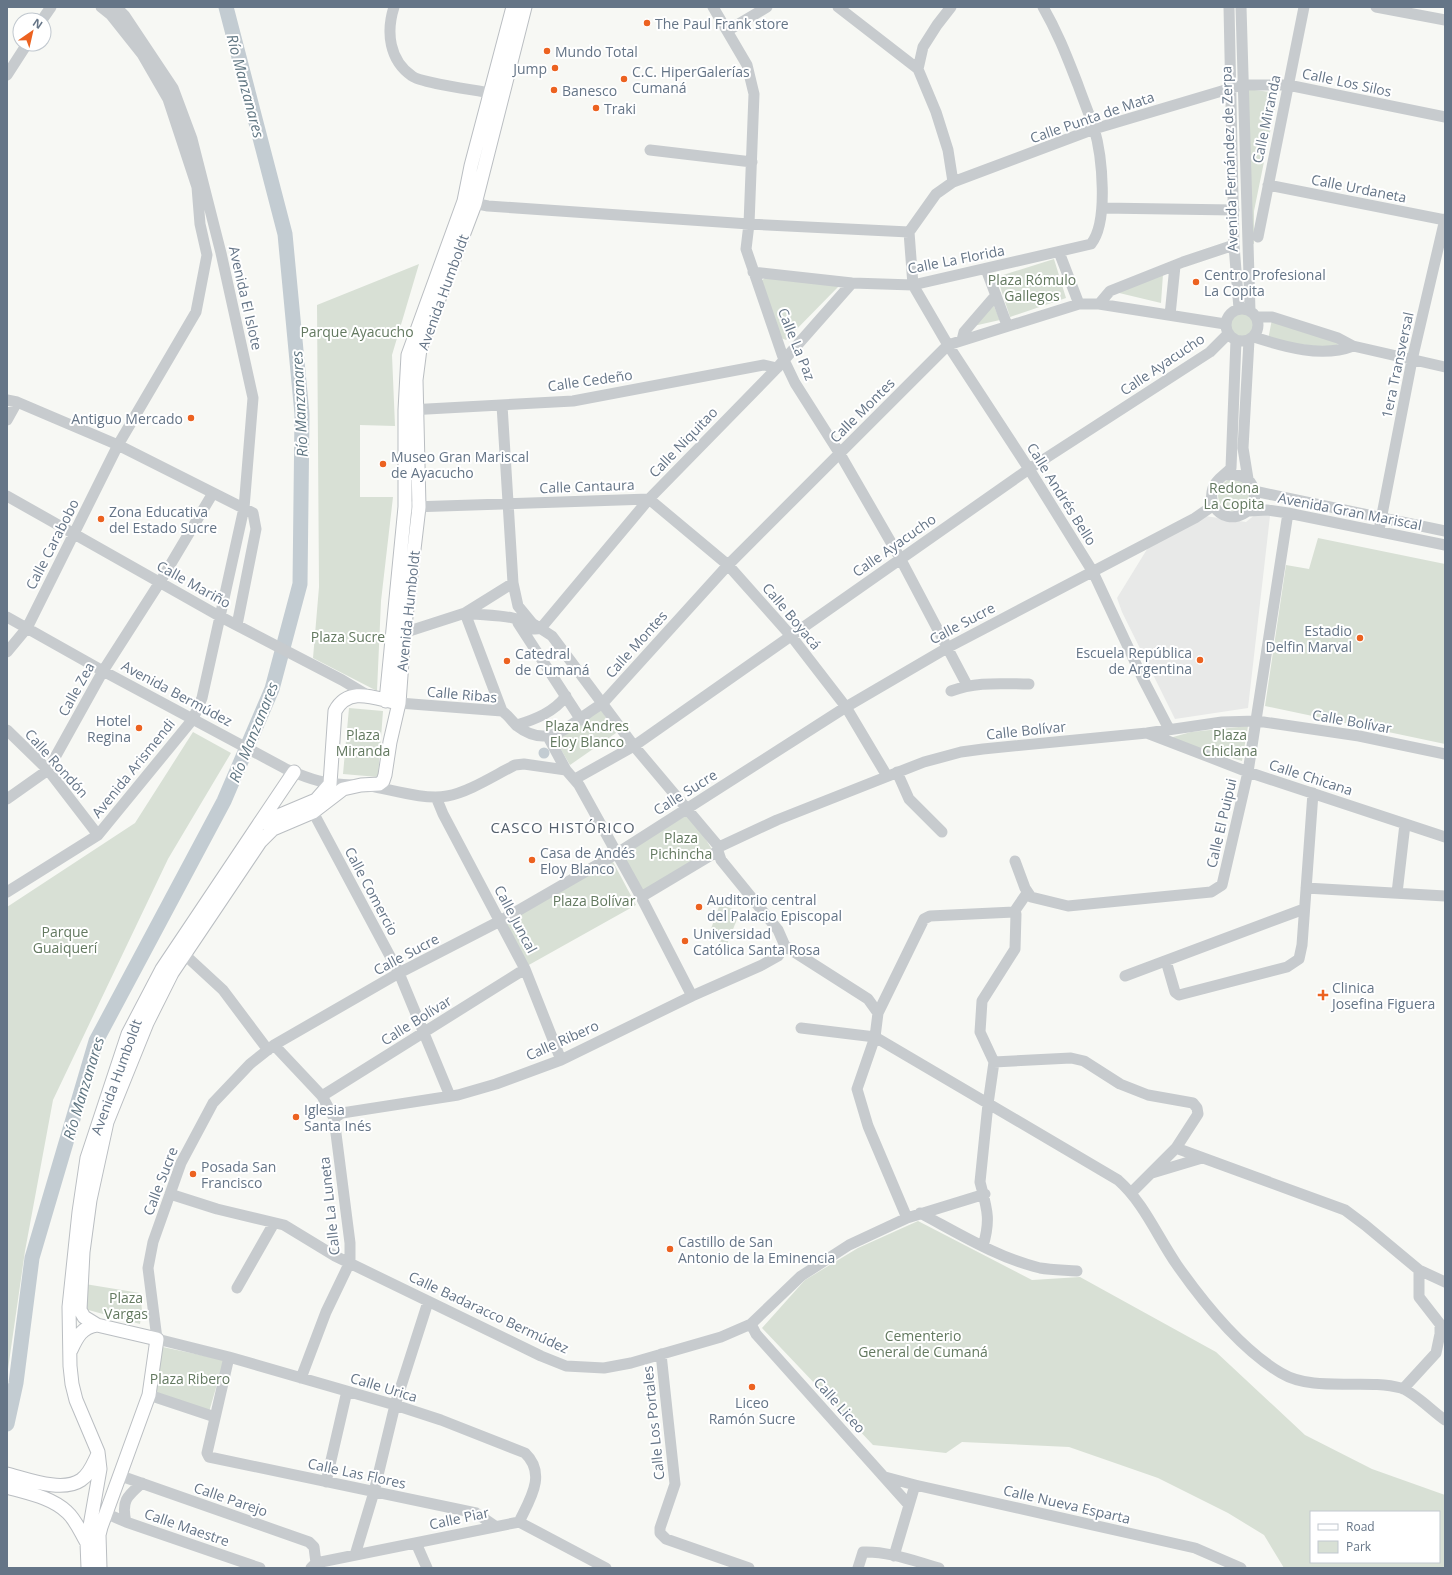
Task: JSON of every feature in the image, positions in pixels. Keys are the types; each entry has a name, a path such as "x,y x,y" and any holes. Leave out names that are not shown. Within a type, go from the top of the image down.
{"main road":[{"name":"Avenida Humboldt","path":"470,202 490,93 513,7"},
{"name":"Avenida Humboldt","path":"386,701 398,635 412,507 411,410 408,354 436,292 470,202 525,7"},
{"name":"Avenida Humboldt","path":"97,1325 84,1317 80,1310 83,1252 99,1154 107,1122 147,1023 172,973 260,842 273,829 313,812 343,789 361,785 379,784 383,781 399,704 398,635"},
{"path":"259,824 316,800 330,784 335,711 340,702 350,697 367,695 399,704"},
{"name":"Avenida Humboldt","path":"88,1568 87,1543 99,1484 100,1469 98,1452 76,1400 70,1366 69,1307 79,1212 87,1158 128,1034 162,969 259,824 290,770"},
{"path":"70,1351 81,1331 89,1326 97,1325 157,1339 149,1395 99,1535 100,1568"},
{"path":"7,1474 45,1484 64,1486 80,1481 91,1470 98,1452"},
{"path":"7,1487 42,1497 67,1512 87,1543"}],"street":[{"name":"Avenida El Islote","path":"101,7 111,15 142,54 168,99 197,186 200,224 207,255 196,312 118,445"},
{"name":"Avenida El Islote","path":"116,7 125,16 173,88 192,138 221,253 253,398 244,508 221,617"},
{"path":"394,7 388,32 393,51 400,65 413,77 490,93"},
{"name":"Calle La Paz","path":"713,7 747,65 754,94 749,224 746,249 780,364 840,454 900,558 967,685"},
{"path":"727,31 767,7"},
{"path":"838,7 918,69 936,112 948,150 953,182"},
{"path":"918,69 923,47 951,7"},
{"path":"1043,7 1057,31 1094,129 1102,176 1102,208 1234,210"},
{"name":"Avenida Fernández de Zerpa","path":"1229,7 1229,88 1234,245 1248,312"},
{"name":"Avenida Fernández de Zerpa","path":"1241,7 1248,312"},
{"name":"Calle Miranda","path":"1258,237 1304,7"},
{"path":"1376,7 1445,20"},
{"path":"7,75 22,52"},
{"name":"Calle Punta de Mata","path":"910,232 936,194 953,182 1094,129 1242,84"},
{"name":"Calle Los Silos","path":"1242,84 1288,85 1445,117"},
{"path":"650,150 752,162"},
{"name":"Calle Urdaneta","path":"1268,184 1445,220"},
{"path":"470,202 749,224 910,232 913,285"},
{"name":"Calle La Florida","path":"753,272 852,283 913,285 1090,244 1098,232 1102,208"},
{"name":"1era Transversal","path":"1379,530 1412,360 1445,220"},
{"path":"1100,304 1104,296 1110,291 1234,245"},
{"path":"1059,252 1079,304"},
{"path":"1170,315 1175,266"},
{"path":"986,269 1007,325"},
{"name":"Calle Niquitao","path":"541,628 649,499 780,364 852,283"},
{"name":"Calle Andrés Bello","path":"913,285 948,345 1029,469 1093,572 1169,729"},
{"path":"962,340 964,332 996,295"},
{"name":"Calle Montes","path":"602,704 728,565 948,345 1007,325 1079,304 1100,304 1170,315 1230,333 1298,348 1317,351 1340,351 1353,346"},
{"path":"1230,333 1231,468 1213,487 1211,496 1214,505 1221,514 1232,517 1249,511 1255,499 1254,491 1248,479 1243,448 1252,338 1258,328 1248,312"},
{"path":"1248,312 1272,317 1309,328 1338,338 1353,346 1445,367"},
{"name":"Calle Ayacucho","path":"575,779 634,746 792,637 900,558 1029,469 1210,352 1230,333 1230,314 1248,312"},
{"name":"Calle Cedeño","path":"411,410 573,401 780,364"},
{"path":"7,420 12,401 118,445 253,513 256,529 237,625"},
{"path":"502,405 513,583 518,606 532,623 552,636 634,746 719,849 721,860 778,930 786,946 868,999 878,1013"},
{"name":"Calle Carabobo","path":"7,652 26,628 118,445"},
{"path":"1226,475 1238,474 1248,479"},
{"name":"Avenida Gran Mariscal","path":"1254,491 1445,531"},
{"name":"Calle Zea","path":"7,799 48,770 103,671 160,582 214,493"},
{"name":"Calle Mariño","path":"7,496 221,617 265,639 367,695"},
{"name":"Calle Cantaura","path":"412,507 649,499"},
{"name":"Calle Boyacá","path":"649,499 728,565 792,637 846,707 909,798 942,832"},
{"name":"Calle Sucre","path":"157,1339 148,1268 153,1242 181,1162 213,1103 250,1064 271,1048 399,974 500,921 616,854 846,707 947,648 1195,518 1214,505"},
{"name":"Avenida Gran Mariscal","path":"1249,511 1268,510 1288,513 1379,530 1445,545"},
{"name":"Calle El Puipui","path":"1027,893 1031,897 1068,906 1211,892 1218,889 1222,885 1248,772 1288,513"},
{"path":"398,635 465,613 513,583"},
{"path":"465,613 515,619 525,627 536,630 541,628"},
{"path":"465,613 502,711"},
{"name":"Avenida Bermúdez","path":"7,617 103,671 290,770 312,780 330,784 361,785 436,797 454,794 515,765 524,764 566,770"},
{"name":"Avenida Arismendi","path":"7,892 98,835 193,719 202,698 221,617"},
{"path":"515,619 581,720"},
{"path":"951,691 967,685 1029,684"},
{"path":"517,725 534,720 551,710 559,705 566,696"},
{"name":"Calle Ribas","path":"399,704 502,711 511,717 517,725 538,735 547,735 562,733 581,720 590,711 602,704"},
{"name":"Calle Bolívar","path":"641,897 719,849 777,820 924,762 960,752 1147,733 1222,722 1257,721 1359,736 1445,754"},
{"name":"Calle Rondón","path":"7,730 48,770 98,835"},
{"name":"Calle Chicana","path":"1147,733 1248,772 1445,837"},
{"path":"547,735 566,770 575,779 641,897 692,996"},
{"path":"1166,961 1177,995 1287,967 1299,959 1302,945 1312,793"},
{"name":"Calle Juncal","path":"436,797 443,814 525,969 561,1060"},
{"name":"Calle Comercio","path":"313,812 399,974 450,1096"},
{"path":"1397,893 1405,824"},
{"path":"1014,912 1027,893 1015,861"},
{"path":"1306,888 1445,896"},
{"path":"1125,976 1304,909"},
{"path":"907,1218 868,1126 857,1089 876,1038 878,1013 924,918 930,916 1014,912"},
{"path":"983,1246 988,1219 985,1194 980,1182 994,1062 980,1032 982,1001 1015,949 1016,914 1014,912"},
{"name":"Calle Ribero","path":"334,1118 342,1114 450,1096 496,1084 561,1060 692,996 762,965 778,956 786,946"},
{"path":"184,954 223,990 271,1048 322,1096 334,1118"},
{"name":"Calle Bolívar","path":"322,1096 424,1034 525,969"},
{"path":"802,1028 876,1038 1118,1180 1132,1192 1177,1265 1227,1329 1270,1366 1282,1374 1311,1383 1386,1385 1403,1389 1445,1420"},
{"path":"994,1062 1071,1058 1084,1061 1120,1084 1148,1095 1193,1103 1197,1108 1198,1114 1176,1148 1132,1192"},
{"name":"Calle La Luneta","path":"301,1378 326,1312 350,1262 350,1243 334,1118"},
{"path":"1176,1148 1345,1210 1365,1224 1419,1270 1445,1282"},
{"path":"1149,1174 1202,1158"},
{"name":"Calle Badaracco Bermúdez","path":"170,1194 217,1209 284,1225 335,1256 350,1262 428,1302 566,1366 604,1368 631,1363 721,1337 750,1324 801,1276 849,1245 920,1213 985,1194"},
{"path":"920,1213 983,1246 1041,1268 1077,1271"},
{"path":"237,1288 274,1223"},
{"path":"1403,1389 1441,1351 1440,1334 1442,1326 1419,1298 1419,1270"},
{"path":"355,1555 374,1492 395,1405 428,1302"},
{"name":"Calle Liceo","path":"750,1324 756,1334 910,1505"},
{"name":"Calle Urica","path":"157,1339 229,1357 395,1405 441,1420 525,1453 533,1461 536,1476 531,1496 519,1522"},
{"name":"Calle Los Portales","path":"661,1354 675,1484 660,1528 660,1534 666,1538 749,1568"},
{"path":"149,1395 215,1418 229,1357"},
{"path":"326,1482 347,1391"},
{"name":"Calle Las Flores","path":"215,1418 207,1453 209,1457 476,1513 495,1526"},
{"name":"Calle Parejo","path":"121,1476 310,1542 314,1547 313,1565"},
{"name":"Calle Nueva Esparta","path":"885,1477 915,1486 1195,1548 1235,1566"},
{"path":"126,1522 123,1511 126,1498 142,1483"},
{"path":"894,1556 915,1486"},
{"name":"Calle Maestre","path":"106,1513 126,1522 260,1568"},
{"path":"519,1522 606,1568"},
{"name":"Calle Piar","path":"313,1565 416,1542 519,1522"},
{"path":"416,1542 427,1568"},
{"path":"858,1568 863,1552 894,1556 939,1568"}],"shaded area":[{"name":"Escuela República de Argentina","path":"1256,514 1270,516 1248,708 1175,719 1122,612 1117,598 1149,546 1205,516 1246,522"},
{"path":"542,748 546,748 548,749 548,757 542,758 539,755 539,751"}],"green space":[{"path":"1247,89 1278,93 1254,211 1254,244 1246,243"},
{"name":"Plaza Rómulo Gallegos","path":"1054,259 1066,298 1010,317 997,277"},
{"name":"Parque Ayacucho","path":"419,264 392,355 395,426 360,425 360,497 393,497 381,601 377,691 313,658 319,587 317,305"},
{"path":"1163,274 1161,303 1115,292"},
{"path":"765,278 839,286 786,340 781,338 761,281"},
{"path":"993,304 1000,320 969,327"},
{"path":"1242,312 1251,316 1255,325 1251,334 1242,338 1233,334 1229,325 1233,316"},
{"path":"1272,319 1338,343 1337,349 1268,340"},
{"name":"Redona La Copita","path":"1231,479 1237,479 1246,483 1250,495 1246,507 1237,511 1231,511 1222,507 1218,498 1218,492 1222,483"},
{"name":"Estadio Delfin Marval","path":"1318,538 1445,564 1445,744 1265,706 1286,565 1309,569"},
{"name":"Plaza Andres Eloy Blanco","path":"598,705 616,733 570,765 553,736"},
{"name":"Plaza Miranda","path":"349,708 383,711 378,777 343,774"},
{"name":"Plaza Chiclana","path":"1248,726 1242,761 1173,741 1173,737 1191,732"},
{"name":"Parque Guaiquerí","path":"193,732 231,753 168,859 53,1100 25,1251 7,1376 7,907 135,823"},
{"name":"Plaza Pichincha","path":"690,813 714,853 643,892 621,855"},
{"name":"Plaza Bolívar","path":"612,860 636,905 527,966 505,922"},
{"path":"720,904 740,912 727,944 708,937"},
{"name":"Cementerio General de Cumaná","path":"918,1221 1032,1280 1080,1277 1216,1352 1305,1435 1372,1469 1445,1495 1445,1568 1284,1568 1264,1535 1228,1513 1158,1478 1069,1447 962,1442 946,1453 873,1445 762,1328 805,1280 858,1248"},
{"name":"Plaza Vargas","path":"85,1284 140,1293 142,1310 140,1324 81,1308"},
{"name":"Plaza Ribero","path":"158,1346 224,1360 209,1412 152,1391"}],"waterway":[{"name":"Río Manzanares","path":"7,1424 16,1383 32,1258 96,1041 224,801 272,689 300,584 302,414 285,234 226,7"}],"place":[{"name":"The Paul Frank store","path":"647,23"},
{"name":"Mundo Total","path":"547,51"},
{"name":"Jump","path":"555,68"},
{"name":"C.C. HiperGalerías Cumaná","path":"624,79"},
{"name":"Banesco","path":"554,90"},
{"name":"Traki","path":"596,108"},
{"name":"Centro Profesional La Copita","path":"1196,282"},
{"name":"Antiguo Mercado","path":"191,418"},
{"name":"Museo Gran Mariscal de Ayacucho","path":"383,464"},
{"name":"Zona Educativa del Estado Sucre","path":"101,519"},
{"name":"Estadio Delfin Marval","path":"1360,638"},
{"name":"Escuela República de Argentina","path":"1200,660"},
{"name":"Catedral de Cumaná","path":"507,661"},
{"name":"Hotel Regina","path":"139,728"},
{"name":"Casa de Andés Eloy Blanco","path":"532,860"},
{"name":"Auditorio central del Palacio Episcopal","path":"699,907"},
{"name":"Universidad Católica Santa Rosa","path":"685,941"},
{"name":"Clinica Josefina Figuera","path":"1323,995"},
{"name":"Iglesia Santa Inés","path":"296,1117"},
{"name":"Posada San Francisco","path":"193,1174"},
{"name":"Castillo de San Antonio de la Eminencia","path":"670,1249"},
{"name":"Liceo Ramón Sucre","path":"752,1387"}],"district":[{"name":"CASCO HISTÓRICO","path":"563,827"}],"park label":[{"name":"Plaza Sucre","path":"348,636"}]}
